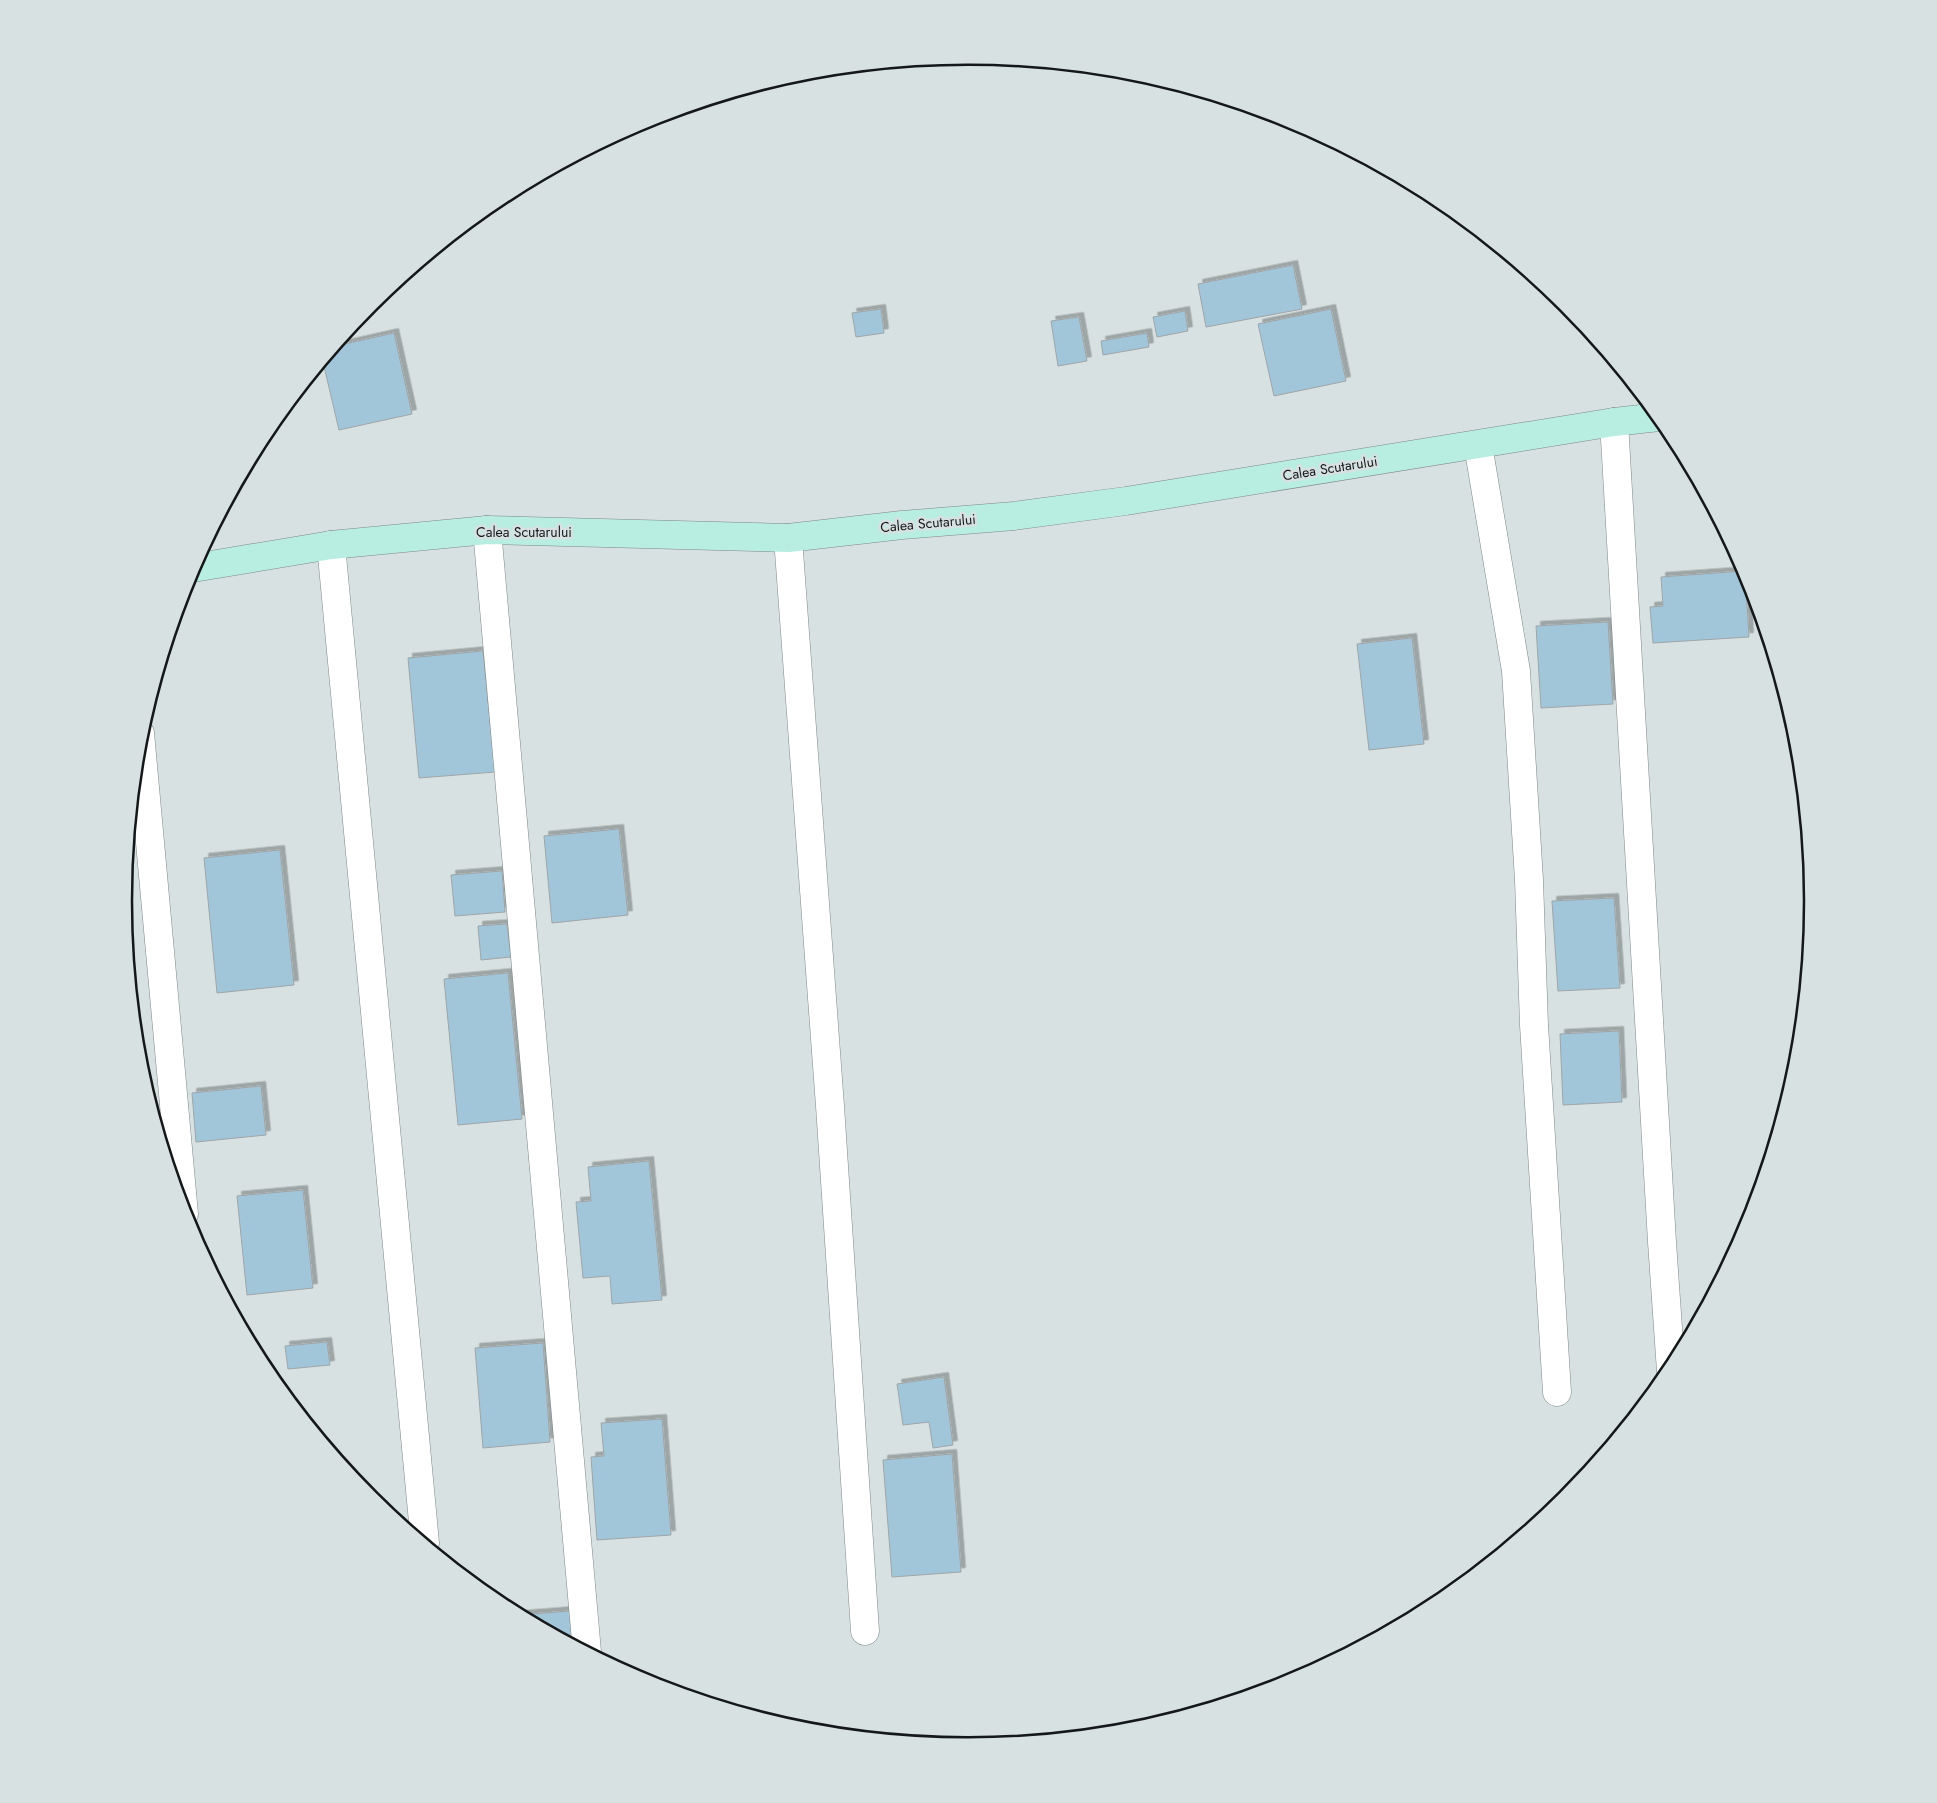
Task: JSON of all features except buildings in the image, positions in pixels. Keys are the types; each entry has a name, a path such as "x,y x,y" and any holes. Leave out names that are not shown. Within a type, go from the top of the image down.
{"main road":[{"name":"Calea Scutarului","path":"203,566 331,546 487,530 788,538 902,525 1014,516 1108,503 1614,422 1650,418"}],"street":[{"path":"1614,422 1670,1357"},
{"path":"1478,445 1516,671 1529,880 1535,1043 1557,1392"},
{"path":"487,530 586,1645"},
{"path":"788,538 830,1106 865,1631"},
{"path":"331,546 424,1536"},
{"path":"143,767 181,1184"}]}
